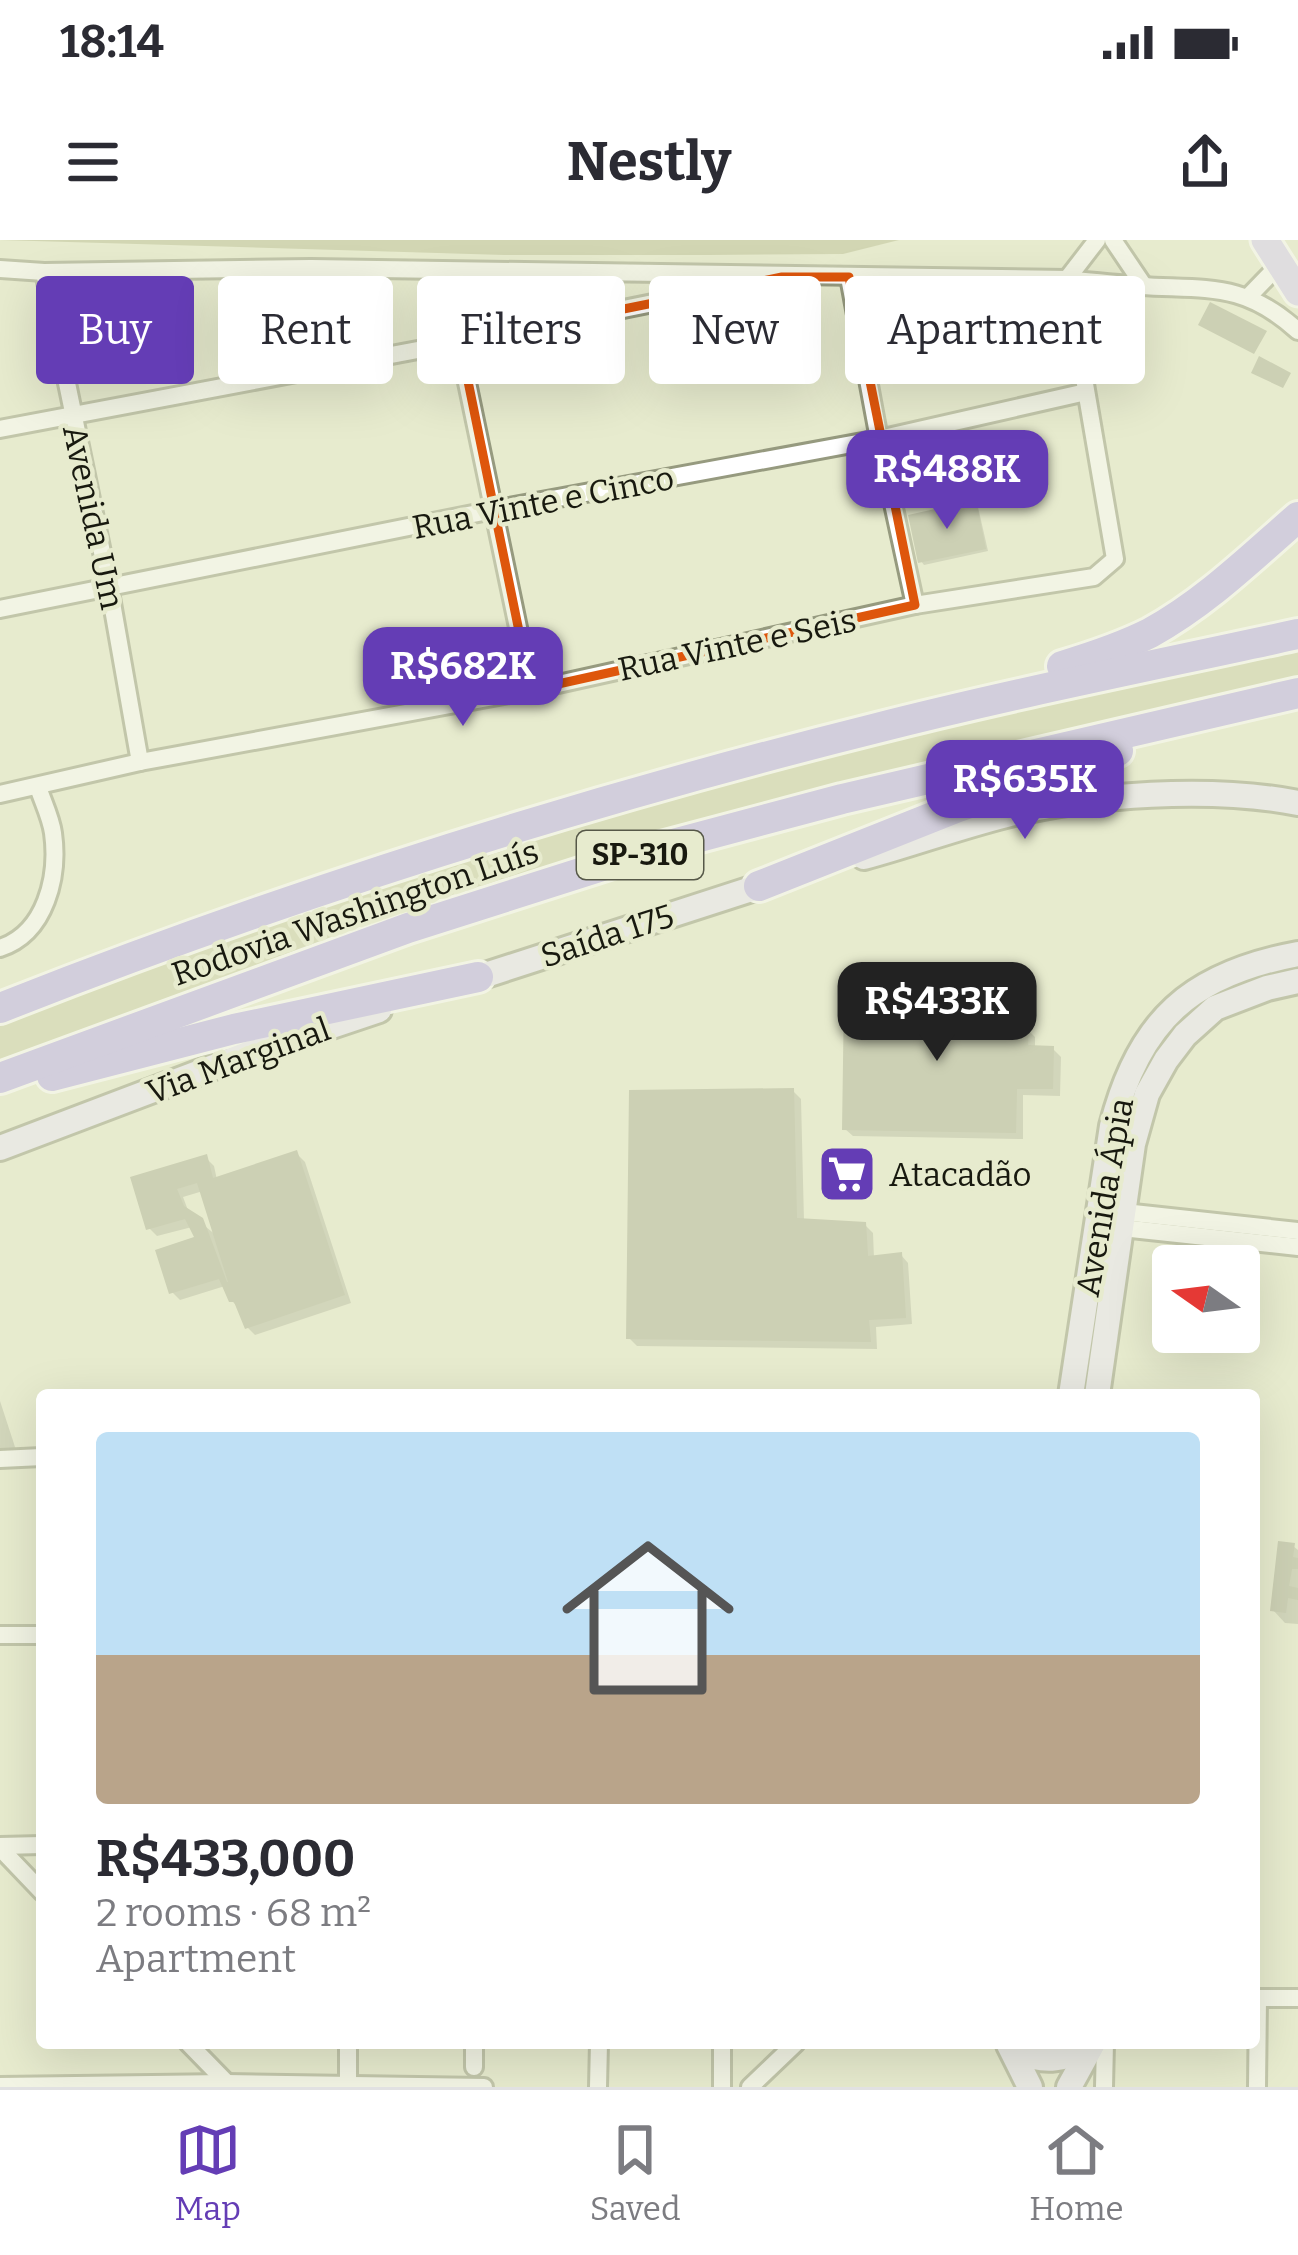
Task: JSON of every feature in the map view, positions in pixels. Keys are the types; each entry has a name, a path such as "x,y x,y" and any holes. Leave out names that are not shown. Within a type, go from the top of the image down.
{"highway":[{"path":"870,729 1104,653 1148,634 1187,610 1298,518"},
{"name":"Rodovia Washington Luís","path":"0,1008 257,911 568,814 870,729 1298,634"},
{"name":"Rodovia Washington Luís","path":"0,1078 408,928 662,848 842,800 1298,693"},
{"path":"758,886 958,807 1251,703"},
{"path":"0,1091 234,1029 478,976"}],"main road":[{"path":"1274,252 1298,292"},
{"name":"Saída 175","path":"478,976 758,886 1003,816 1130,795 1298,803"},
{"name":"Avenida Ápia","path":"1072,1389 1122,1087 1162,1018 1196,989 1258,961 1298,954"},
{"name":"Via Marginal","path":"0,1148 248,1054 478,976"},
{"name":"Avenida Ápia","path":"1098,1389 1133,1144 1147,1094 1175,1047 1215,1008 1298,981"},
{"path":"1012,2049 1030,2087"},
{"path":"1018,2049 1058,2060 1085,2049"},
{"path":"1069,2087 1091,2049"}],"street":[{"path":"1069,276 1096,240"},
{"path":"1113,240 1137,276"},
{"path":"1249,296 1274,252"},
{"path":"0,269 310,268 714,276"},
{"name":"Avenida Um","path":"44,272 140,762"},
{"path":"444,272 445,276"},
{"path":"1145,286 1210,288 1249,296 1298,331"},
{"path":"0,429 417,351"},
{"path":"468,384 531,690"},
{"path":"868,384 915,605"},
{"path":"1085,384 1086,392"},
{"name":"Rua Vinte e Cinco","path":"0,609 878,439 1086,392"},
{"name":"Rua Vinte e Seis","path":"0,794 140,762 531,690 915,605 1094,577 1115,559 1086,392"},
{"path":"0,948 33,927 50,892 53,830 38,787"},
{"path":"1122,1220 1298,1231"},
{"path":"1122,1220 1298,1247"},
{"path":"0,1459 36,1457"},
{"path":"0,1635 36,1635"},
{"path":"0,1847 36,1845"},
{"path":"0,1847 36,1886"},
{"path":"1260,1998 1298,1998"},
{"path":"194,2049 227,2084"},
{"path":"347,2085 348,2049"},
{"path":"474,2049 474,2067"},
{"path":"598,2087 599,2049"},
{"path":"722,2049 722,2087"},
{"path":"747,2087 789,2049"},
{"path":"1104,2087 1105,2049"},
{"path":"1257,2049 1257,2087"},
{"path":"0,2086 484,2087"},
{"path":"747,2087 770,2087"}],"highlighted area":[{"path":"782,277 849,277 915,605 531,690 460,342"}],"green space":[{"path":"0,240 899,240 843,254 504,255"},
{"path":"1298,645 1298,682 1057,736 0,1066 0,1019 404,873 856,744"}],"building":[{"path":"1210,302 1267,331 1254,354 1198,325"},
{"path":"1259,356 1291,373 1283,388 1251,373"},
{"path":"976,500 986,549 918,563 908,515"},
{"path":"844,995 1014,998 1013,1025 1029,1026 1028,1045 1054,1046 1053,1089 1017,1089 1016,1133 842,1130"},
{"path":"794,1088 797,1218 866,1222 868,1256 902,1252 906,1318 869,1320 871,1342 626,1339 629,1090"},
{"path":"297,1150 345,1295 245,1329 219,1279 169,1294 155,1250 194,1237 185,1219 146,1230 130,1177 207,1154 213,1178","holes":["197,1183 228,1282 203,1218 184,1206 177,1189"]},
{"path":"1278,1541 1295,1543 1293,1557 1298,1558 1289,1586 1298,1588 1298,1600 1288,1598 1286,1613 1270,1611"}],"place":[{"name":"Atacadão","path":"847,1174"}]}
